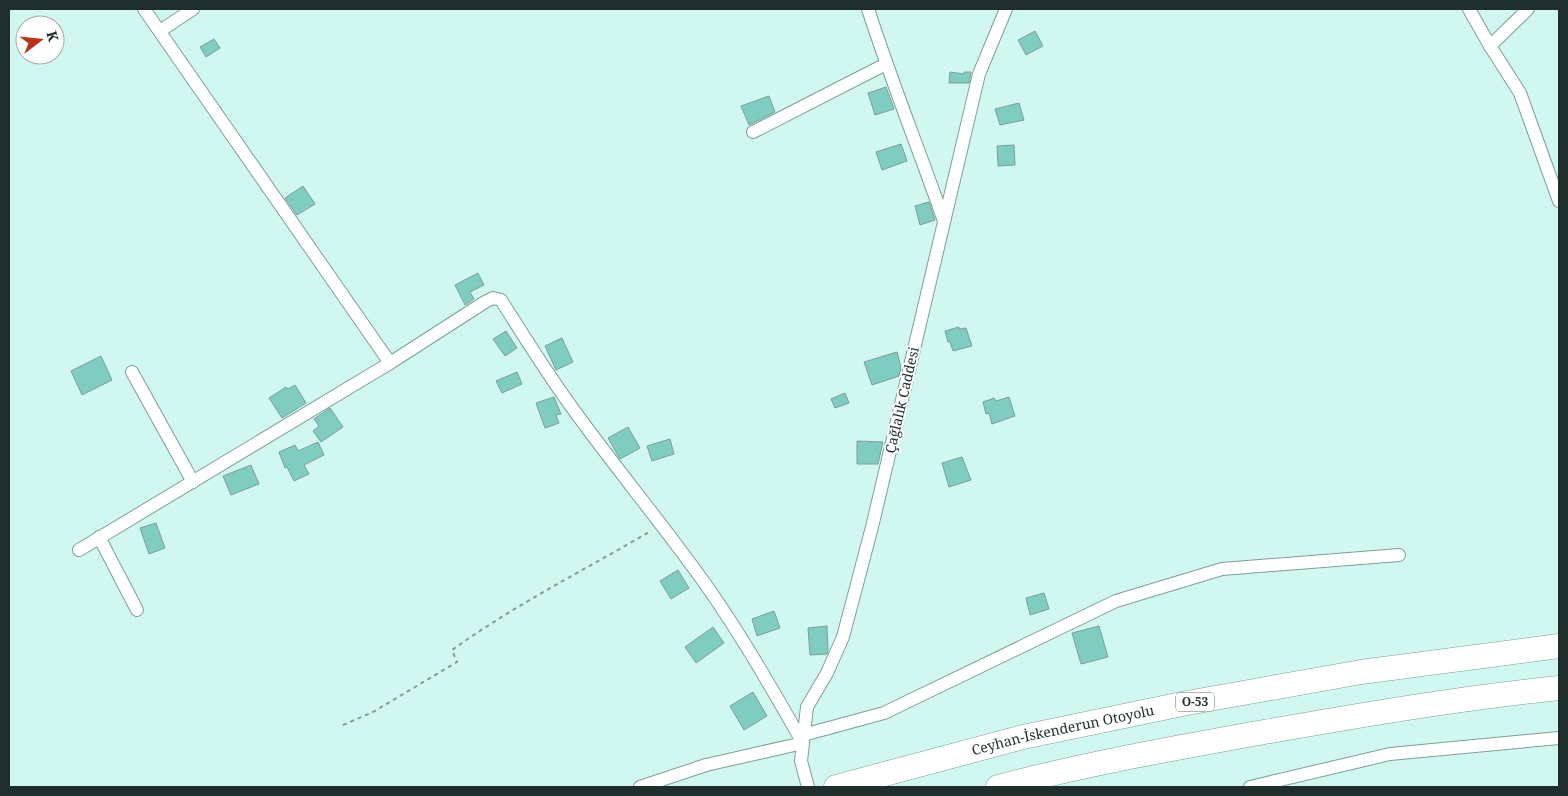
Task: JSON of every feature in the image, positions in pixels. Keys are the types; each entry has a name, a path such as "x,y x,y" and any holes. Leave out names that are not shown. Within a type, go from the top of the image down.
{"highway":[{"name":"Ceyhan-İskenderun Otoyolu","path":"836,787 1023,737 1187,703 1361,672 1559,646"},
{"path":"998,787 1185,746 1338,719 1559,688"}],"street":[{"path":"144,9 390,363"},
{"path":"160,31 193,9"},
{"path":"868,9 886,64 944,222"},
{"name":"Çağlalık Caddesi","path":"808,787 801,761 807,707 827,673 843,637 872,527 979,74 1006,9"},
{"path":"1469,9 1520,93 1559,201"},
{"path":"1490,46 1528,9"},
{"path":"753,132 886,64"},
{"path":"78,550 390,363 493,298 500,300 575,412 706,585 757,661 803,739"},
{"path":"132,372 193,482"},
{"path":"99,537 137,610"},
{"path":"640,787 706,765 803,739 884,713 1116,601 1222,569 1399,555"},
{"path":"1250,787 1390,754 1559,738"}],"path":[{"path":"343,725 373,712 450,667 457,662 452,650 473,635 524,603 662,525"}],"building":[{"path":"1035,31 1043,46 1026,55 1018,40"},
{"path":"214,39 220,48 206,57 200,47"},
{"path":"950,72 964,74 964,72 971,72 969,83 949,83"},
{"path":"886,87 894,109 875,115 868,93"},
{"path":"769,96 775,112 749,125 741,106"},
{"path":"1019,103 1024,120 1000,125 995,109"},
{"path":"901,144 907,161 882,170 876,152"},
{"path":"1014,145 1015,165 998,166 997,146"},
{"path":"303,186 315,204 297,215 285,198"},
{"path":"929,202 935,220 920,225 915,206"},
{"path":"478,273 484,285 470,292 474,299 465,305 455,285"},
{"path":"959,327 959,329 966,328 972,346 953,351 945,331"},
{"path":"506,331 517,348 505,356 493,339"},
{"path":"562,338 573,362 556,370 545,346"},
{"path":"897,352 901,367 899,376 872,385 864,362"},
{"path":"101,356 112,380 82,395 71,371"},
{"path":"517,372 522,384 502,393 496,381"},
{"path":"295,385 306,403 282,418 269,398 286,387 288,389"},
{"path":"845,393 849,403 835,408 831,399"},
{"path":"554,397 561,414 556,415 559,423 545,428 536,403"},
{"path":"1009,397 1015,416 992,424 989,413 986,414 983,402 994,398 996,401"},
{"path":"330,408 343,427 321,442 313,431 319,426 314,419"},
{"path":"628,427 640,448 620,459 608,438"},
{"path":"670,439 674,454 652,461 647,446"},
{"path":"857,441 883,442 878,464 857,464"},
{"path":"318,442 324,455 304,465 309,474 294,481 287,467 285,468 279,452 295,445 298,451"},
{"path":"962,457 971,480 949,487 942,463"},
{"path":"251,465 259,484 231,495 223,476"},
{"path":"156,523 165,548 149,554 140,528"},
{"path":"678,570 689,588 671,599 660,581"},
{"path":"1044,593 1049,609 1030,615 1026,598"},
{"path":"774,611 780,628 757,636 752,619"},
{"path":"827,626 827,654 810,655 808,628"},
{"path":"1099,626 1108,657 1081,664 1072,633"},
{"path":"713,627 724,643 696,663 685,647"},
{"path":"753,692 767,716 744,730 730,706"}]}
